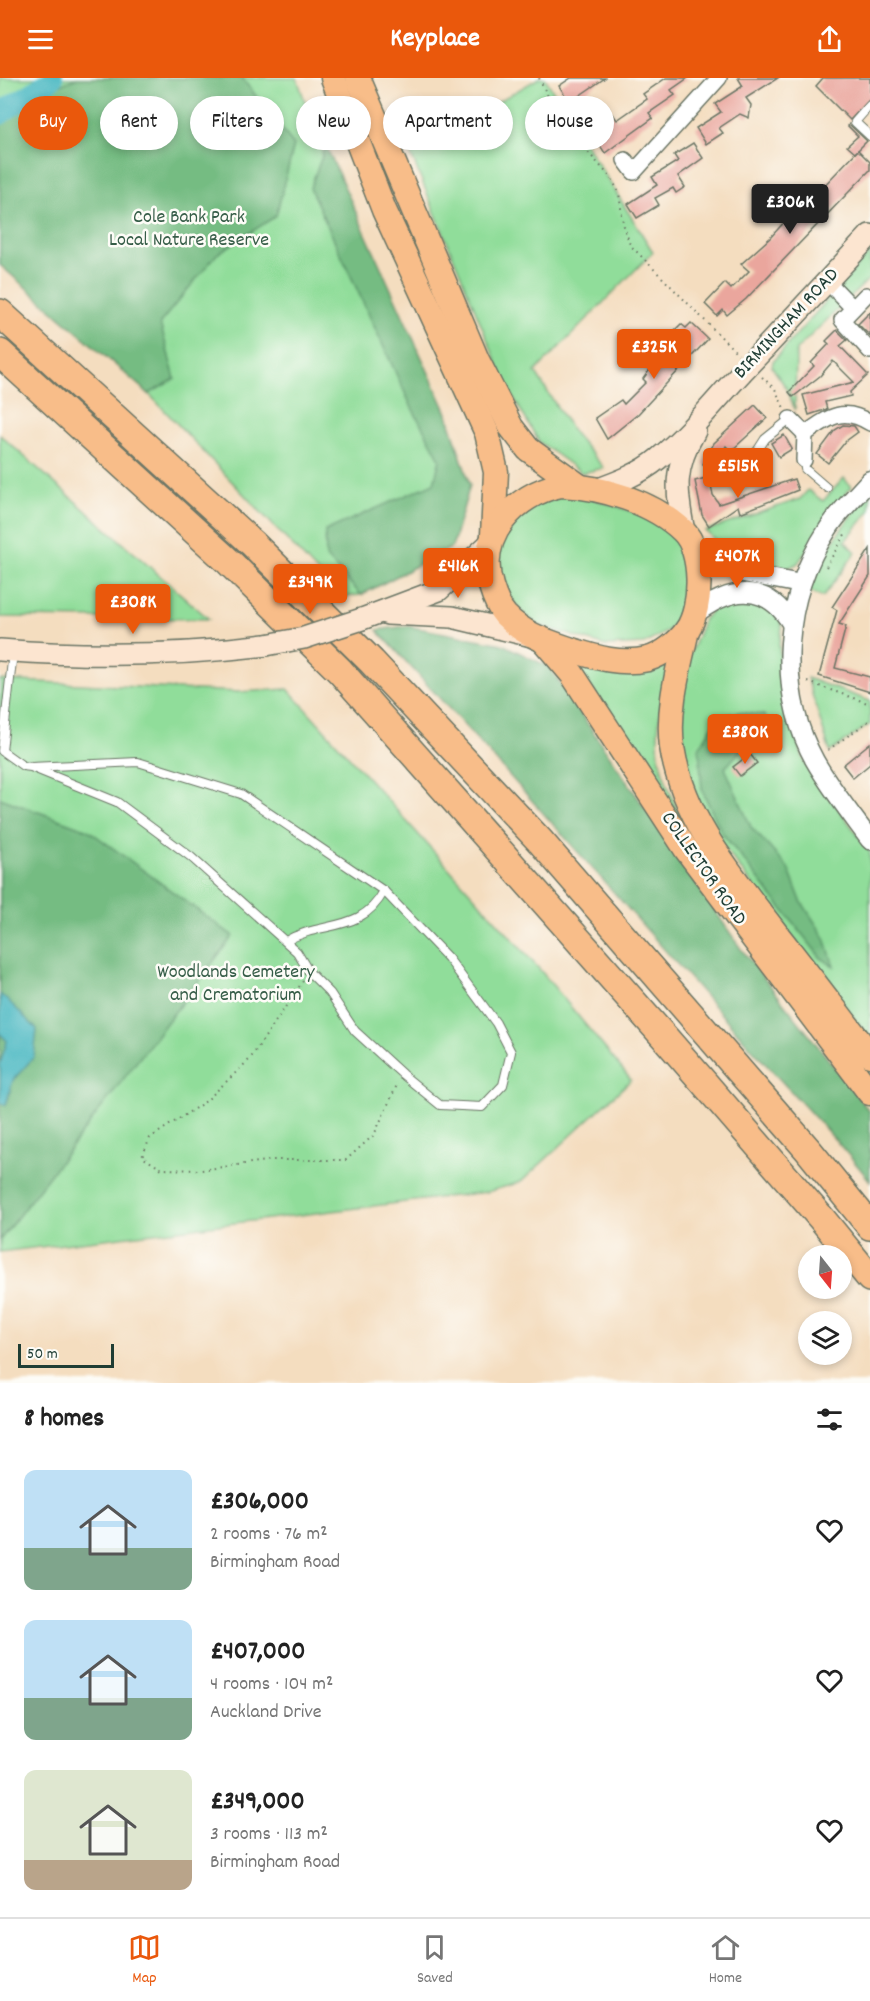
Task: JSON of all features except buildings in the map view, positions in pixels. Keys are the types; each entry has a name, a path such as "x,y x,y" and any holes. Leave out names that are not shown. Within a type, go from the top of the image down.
{"highway":[{"path":"333,78 384,210 487,433 496,472 488,575 503,613 535,637 602,660 627,661 649,658 667,649 690,623 699,581 688,537 662,514 587,488 528,449 511,427 472,349 358,78"},
{"path":"0,313 252,543 372,662 541,842 809,1151 870,1226"},
{"path":"0,353 229,562 340,671 667,1040 870,1278"},
{"path":"491,539 507,515 525,498 547,488 587,488"},
{"name":"COLLECTOR ROAD","path":"690,623 671,716 672,746 681,784 691,809 705,836 750,900 870,1055"},
{"name":"COLLECTOR ROAD","path":"535,637 572,674 686,849 870,1093"}],"main road":[{"name":"BIRMINGHAM ROAD","path":"587,488 628,478 657,460 704,415 870,235"},
{"name":"BIRMINGHAM ROAD","path":"688,537 676,491 677,472 687,445 704,415"},
{"path":"7,650 92,656 171,654 266,645 304,638 439,590 491,539"},
{"path":"371,616 452,617 535,637"}],"street":[{"path":"625,160 634,172 720,78"},
{"path":"827,282 853,308"},
{"path":"866,295 842,320 870,351"},
{"path":"805,434 842,413 852,413 870,423"},
{"path":"790,419 805,434 804,460"},
{"path":"870,480 830,526 801,584 792,623 790,675 795,705 814,760 870,840"},
{"path":"688,537 744,573 801,584"},
{"path":"690,623 722,597 749,591 774,601 792,623"}],"lane":[{"path":"870,105 855,122 870,136"},
{"path":"738,481 765,439 790,419"},
{"path":"804,460 805,470 827,488"},
{"path":"7,650 1,752 23,766 31,767 138,762 241,794 384,891 448,958 496,1023 511,1052 503,1085 482,1107 440,1106 355,1031 330,993 309,972 297,952 191,857 117,802 31,767"},
{"path":"286,941 299,933 358,919 375,906 384,891"}],"path":[{"path":"539,78 560,121 612,179 619,193 623,223 630,245 747,368 775,389 790,419"},
{"path":"824,572 848,528"},
{"path":"790,675 870,704"},
{"path":"814,760 870,720"},
{"path":"309,972 250,1059 206,1101 150,1138 142,1157 162,1169 201,1170 273,1160 346,1160 374,1135 402,1074"}],"green space":[{"name":"Cole Bank Park Local Nature Reserve","path":"0,78 297,78 303,96 296,96 296,150 322,150 446,411 470,485 452,547 361,595 341,597 149,394 0,265"},
{"path":"77,78 242,78 256,96 190,96 190,150 284,150 284,132 294,145 276,216 217,254 160,323 175,379 149,394 0,265 0,114 18,101 18,150 88,150 88,96 31,96"},
{"path":"539,78 545,78 556,96 525,96 525,150 590,150 653,252 535,372 573,432 604,468 582,473 539,442 506,385 410,152 413,150 513,150 513,96 508,96"},
{"path":"324,150 328,150 446,411 470,485 452,547 361,595 326,557 325,531 434,483 440,459 412,408 310,188"},
{"path":"870,252 870,278 796,350 795,410 785,386 772,367 773,361"},
{"path":"0,435 209,619 0,617"},
{"path":"844,478 851,487 798,563 784,569 772,571 748,565 705,531 800,499 808,490 823,501"},
{"path":"870,488 870,511 845,541 856,552 823,597 807,591 817,564"},
{"path":"570,491 652,518 673,533 686,556 688,579 681,617 666,632 644,644 606,646 536,624 502,589 498,567 499,542 523,508"},
{"path":"744,597 778,613 782,627 779,644 783,699 804,761 870,852 870,1039 711,830 698,803 682,747 683,672 704,619 716,606"},
{"path":"407,626 502,644 549,667 741,949 870,1112 870,1181 838,1142 753,1051 377,630"},
{"path":"670,658 660,713 658,746 664,776 682,822 573,661"},
{"path":"807,678 870,701 870,724 830,752"},
{"name":"Woodlands Cemetery and Crematorium","path":"0,680 238,692 288,689 541,971 631,1080 521,1182 487,1192 0,1252"},
{"path":"739,712 764,715 774,729 743,748 725,768 751,827 788,868 801,901 825,938 834,966 821,958 722,833 702,790 699,748 718,717"},
{"path":"0,798 88,830 233,936 0,1240"}],"water":[{"path":"0,994 37,1029 34,1057 13,1080 6,1105 0,1103 0,1064 7,1041 0,1034"}],"waterway":[{"path":"0,114 52,78"}]}
